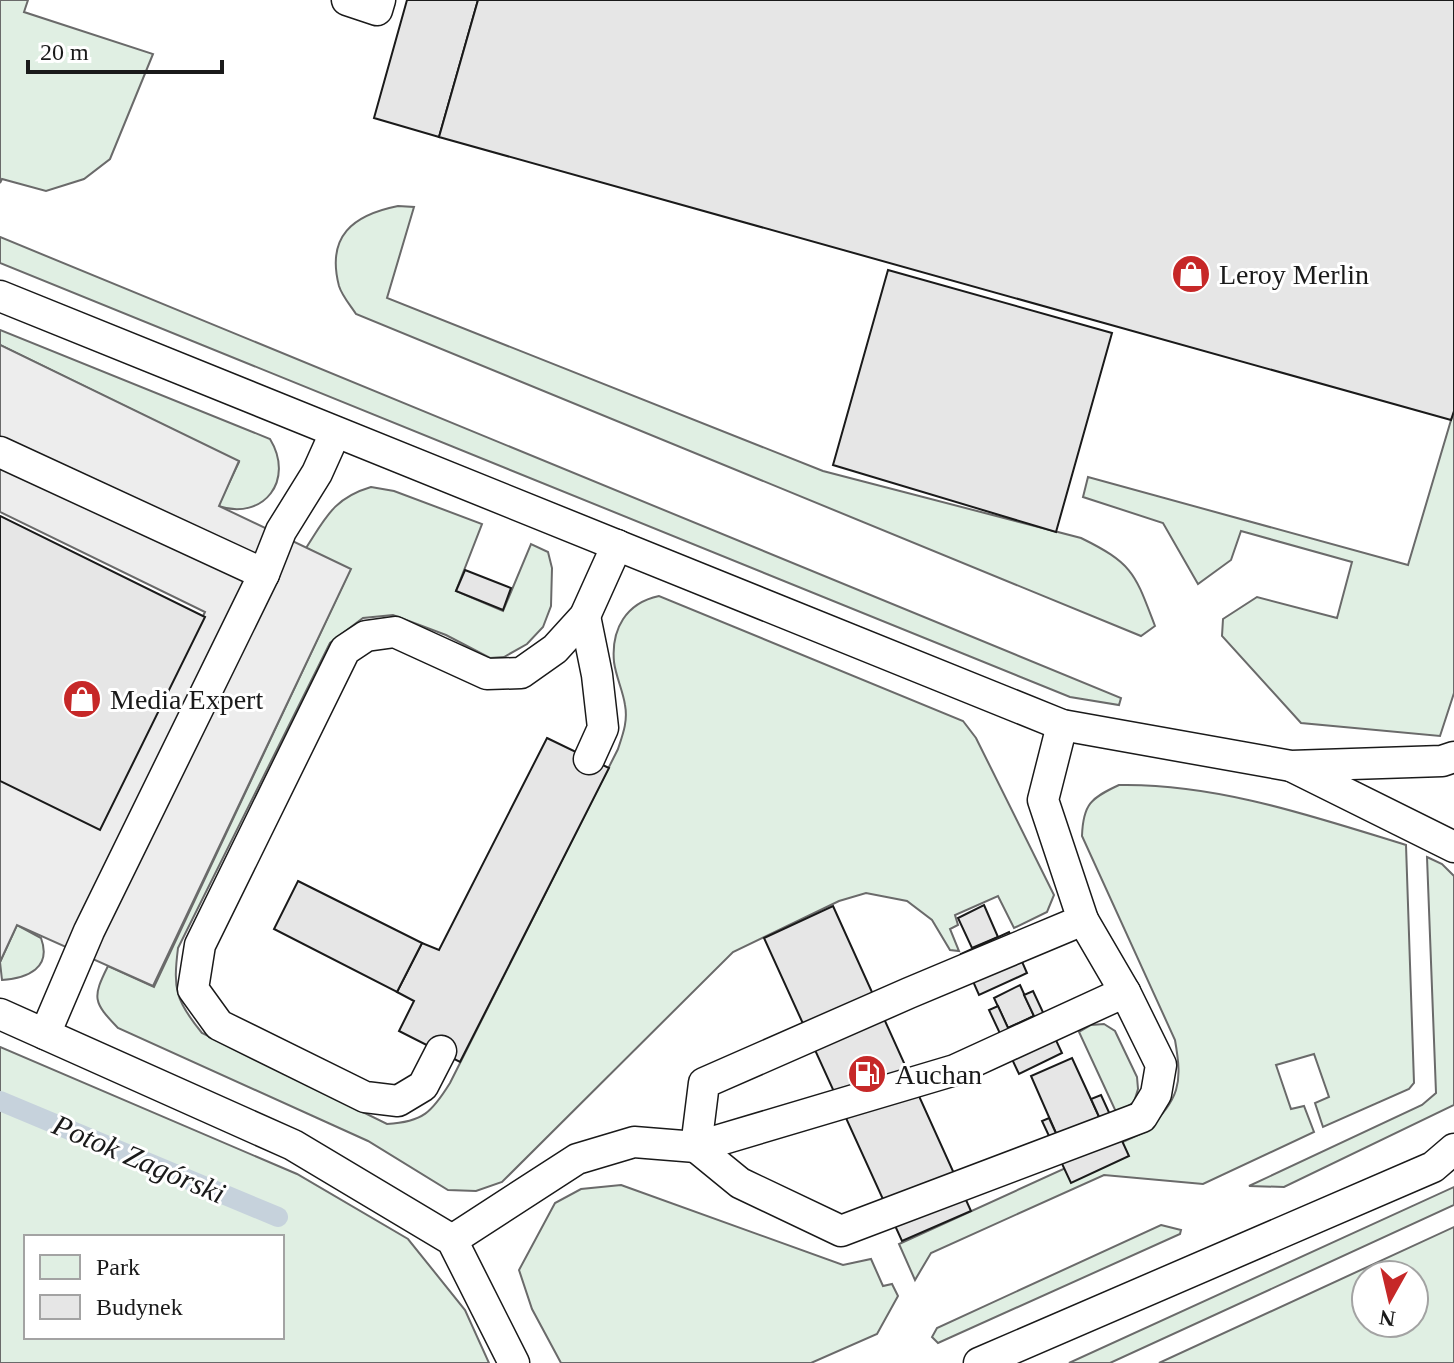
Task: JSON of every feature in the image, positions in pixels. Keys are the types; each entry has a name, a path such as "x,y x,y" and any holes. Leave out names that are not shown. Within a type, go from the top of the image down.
{"lane":[{"path":"347,0 377,10 380,0"},
{"path":"0,296 1062,725 1291,766 1442,761 1454,757"},
{"path":"45,1034 89,931 264,574 281,531 317,473 335,433"},
{"path":"0,452 264,574"},
{"path":"441,1051 423,1086 398,1101 365,1097 219,1025 193,989 200,945 345,650 366,636 395,632 487,674 521,673 555,649 585,616 617,545"},
{"path":"585,616 597,675 603,728 589,759"},
{"path":"696,1147 740,1183 841,1231 1142,1117 1156,1094 1161,1065 1125,992 1083,920 1043,800 1062,725"},
{"path":"1291,766 1454,847"},
{"path":"696,1147 704,1083 1083,920"},
{"path":"452,1240 577,1159 634,1142 696,1147 955,1070 1125,992"},
{"path":"0,1014 293,1145 452,1240 514,1363"},
{"path":"979,1363 1433,1167 1454,1149"}],"green space":[{"path":"0,0 28,0 24,12 153,54 110,159 84,179 46,191 2,179 0,183"},
{"path":"398,206 414,207 387,298 823,471 1081,538 1112,555 1130,572 1155,626 1141,636 356,314 339,286 336,254 340,241 356,222"},
{"path":"0,237 1121,698 1119,705 1070,697 0,263"},
{"path":"0,330 270,439 279,469 271,494 249,508 218,506 239,462 0,345"},
{"path":"1454,410 1454,693 1440,736 1301,723 1222,636 1223,619 1257,597 1337,618 1352,562 1241,531 1231,560 1198,584 1163,523 1083,497 1088,477 1408,565"},
{"path":"371,487 394,491 482,524 456,591 503,611 531,544 548,552 552,568 551,606 543,627 527,644 504,657 490,658 446,635 393,615 363,618 330,643 178,948 178,994 186,1012 202,1033 387,1124 410,1121 432,1108 450,1083 618,749 626,711 614,662 615,639 629,611 647,599 659,596 963,721 976,738 1054,895 1047,912 1014,928 998,896 955,915 958,925 950,929 959,951 950,950 932,920 907,901 866,893 839,901 733,952 502,1182 476,1191 448,1190 368,1141 118,1028 104,1012 98,999 99,986 108,966 154,987 350,570 306,548 339,503"},
{"path":"1119,785 1155,786 1228,796 1301,813 1406,845 1414,1083 1409,1089 1323,1127 1315,1103 1329,1097 1314,1054 1276,1065 1291,1109 1304,1106 1314,1132 1203,1184 1104,1175 931,1253 915,1280 899,1244 1147,1131 1166,1109 1176,1090 1178,1069 1175,1040 1082,836 1084,816 1090,803"},
{"path":"1427,857 1442,864 1454,876 1454,1105 1284,1187 1249,1186 1422,1105 1436,1093"},
{"path":"17,925 41,938 43,957 29,974 2,980 0,962"},
{"path":"1104,1024 1115,1031 1137,1077 1138,1089 1134,1102 1117,1114 1079,1032 1091,1025"},
{"path":"0,1047 297,1174 408,1239 465,1310 489,1363 0,1363"},
{"path":"621,1185 843,1265 871,1259 883,1286 892,1284 898,1296 877,1334 811,1363 561,1363 532,1309 519,1270 555,1203 581,1189"},
{"path":"1454,1187 1454,1205 1110,1363 1069,1363"},
{"path":"1161,1225 1181,1230 1180,1234 938,1343 932,1337 937,1328"},
{"path":"1454,1227 1454,1363 1159,1363 1350,1275 1350,1339 1430,1339 1430,1259 1385,1259"}],"shaded area":[{"path":"0,345 239,461 219,506 351,569 153,986 17,925 0,962 0,778 101,827 205,612 0,512"}],"building":[{"path":"407,0 478,0 439,137 374,118"},
{"name":"Leroy Merlin","path":"478,0 1454,0 1454,411 1451,420 439,137"},
{"path":"888,270 1112,333 1056,532 833,465"},
{"name":"Media Expert","path":"0,516 205,617 100,830 0,781"},
{"path":"465,570 511,588 503,610 456,591"},
{"path":"547,738 609,768 460,1062 399,1031 414,1001 397,992 422,943 439,950"},
{"path":"298,881 422,943 397,992 274,929"},
{"path":"984,905 998,937 972,948 958,918"},
{"name":"Auchan","path":"833,906 971,1211 902,1241 764,938"},
{"path":"1009,932 1027,973 979,995 961,954"},
{"path":"1020,985 1034,1016 1008,1028 994,998"},
{"path":"1033,991 1062,1053 1019,1074 989,1010 998,1006 1008,1028 1034,1016 1024,995"},
{"path":"1072,1058 1101,1121 1059,1140 1031,1076"},
{"path":"1101,1095 1129,1156 1071,1183 1042,1121 1049,1118 1059,1140 1101,1121 1091,1099"}],"waterway":[{"name":"Potok Zagórski","path":"0,1101 278,1217"}],"place":[{"name":"Leroy Merlin","path":"1191,274"},
{"name":"Media Expert","path":"82,699"},
{"name":"Auchan","path":"867,1074"}]}
